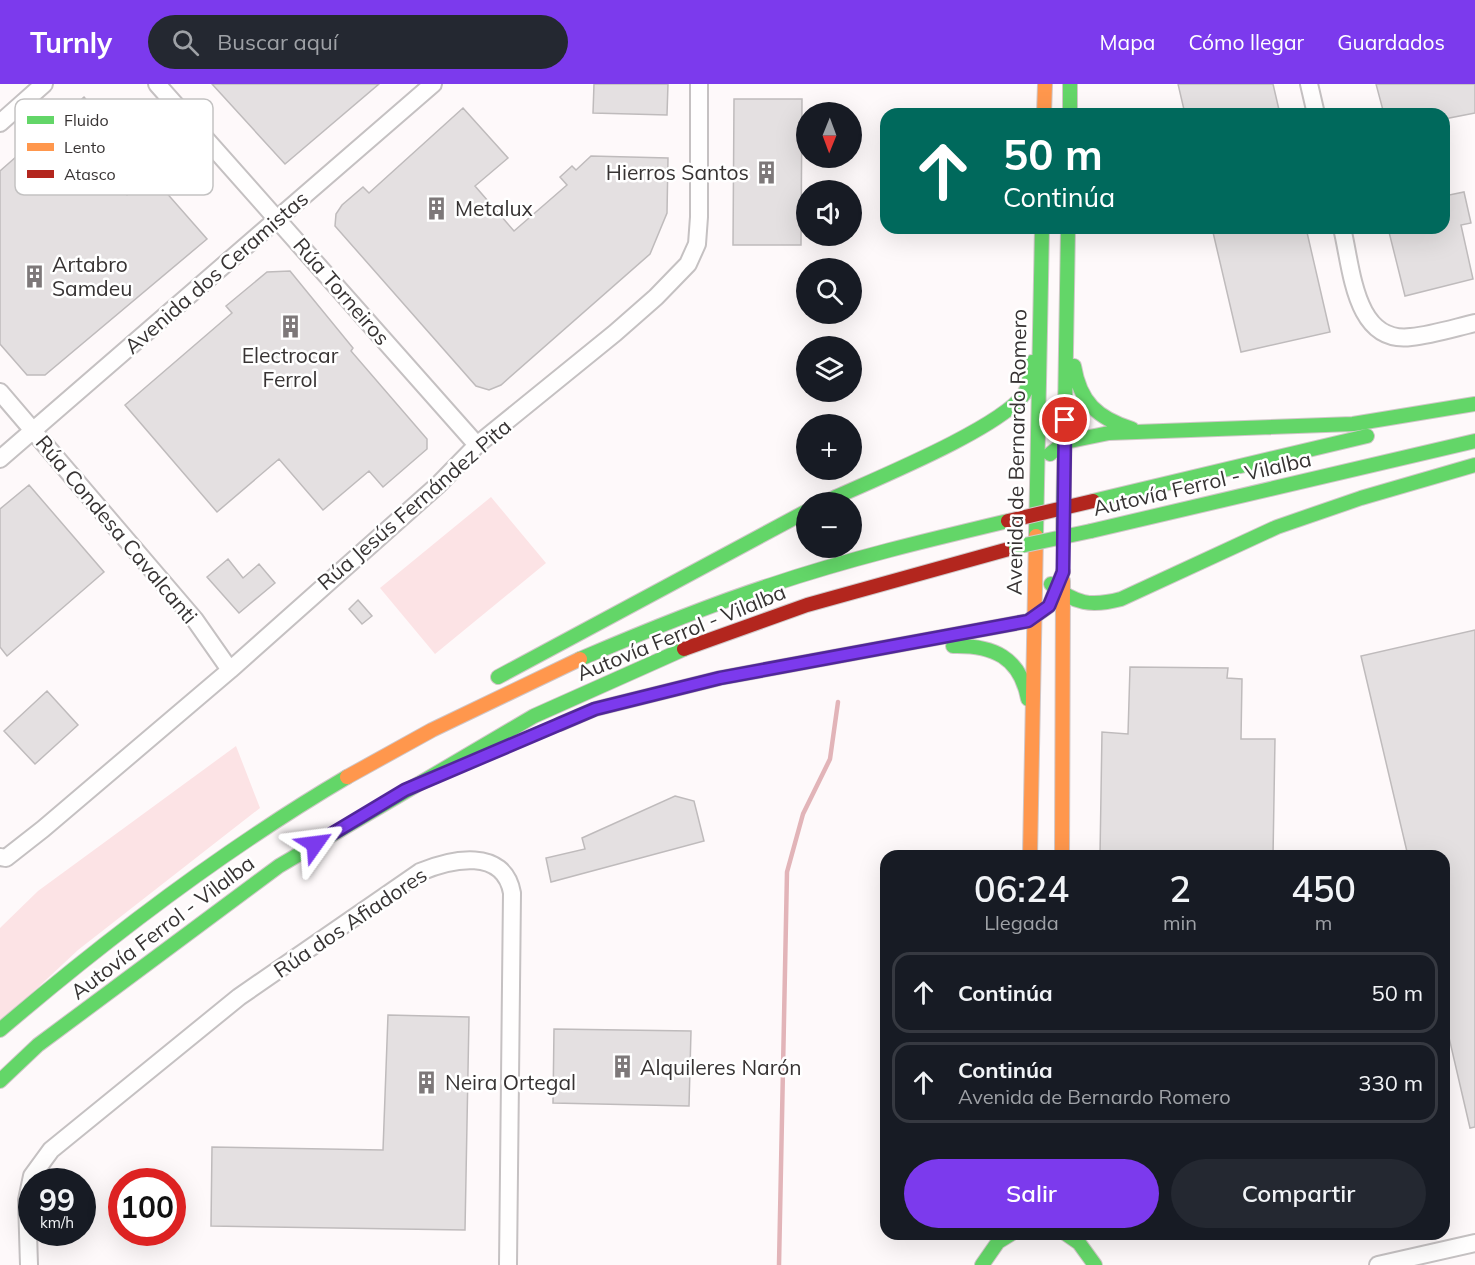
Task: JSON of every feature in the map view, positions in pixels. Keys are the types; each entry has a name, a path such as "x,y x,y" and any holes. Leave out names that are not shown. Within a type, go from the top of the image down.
{"highway":[{"path":"1044,108 1045,84"},
{"path":"1070,84 1070,108"},
{"name":"Avenida de Bernardo Romero","path":"1030,850 1037,467 1033,435 1042,234"},
{"path":"1062,850 1060,593 1063,560 1068,234"},
{"path":"846,492 975,430 1001,414 1024,394 1034,356 1040,309"},
{"path":"1067,309 1075,373 1084,401 1098,416 1137,431"},
{"path":"1037,467 1065,442 1137,431 1353,424 1475,404"},
{"name":"Autovía Ferrol - Vilalba","path":"0,1030 189,879 296,808 408,744 522,686 695,611 875,553 1475,411"},
{"path":"975,430 1006,426"},
{"path":"1033,435 1052,452 1064,467"},
{"name":"Autovía Ferrol - Vilalba","path":"0,1081 38,1045 279,866 534,716 669,655 807,605 1016,547 1475,441"},
{"path":"1035,570 1060,593 1082,605 1103,604 1132,593 1248,539 1330,507 1475,465"},
{"path":"485,684 796,517"},
{"path":"542,732 595,709 720,678 1028,621 1049,606 1060,593"},
{"path":"1097,619 1132,593"},
{"path":"1060,756 1069,658 1077,640"},
{"path":"812,660 964,645 990,648 1012,663 1027,686 1032,752"},
{"path":"296,808 433,714"},
{"path":"405,790 521,741"},
{"path":"982,1264 1000,1240"},
{"path":"1075,1240 1095,1264"}],"street":[{"path":"27,99 44,84"},
{"name":"Rúa Torneiros","path":"157,84 170,99"},
{"name":"Avenida dos Ceramistas","path":"0,459 433,84"},
{"name":"Rúa Jesús Fernández Pita","path":"0,857 6,858 43,829 230,670 343,566 438,485 477,445 623,326 688,264 697,244 699,217 699,84"},
{"path":"1309,84 1315,108"},
{"path":"0,123 15,110"},
{"name":"Rúa Torneiros","path":"213,146 477,445"},
{"path":"1343,234 1362,310 1372,327 1388,336 1409,338 1475,323"},
{"name":"Rúa Condesa Cavalcanti","path":"0,392 195,620 230,670"},
{"name":"Rúa dos Afiadores","path":"29,1265 27,1200 32,1176 51,1150 239,997 420,872 441,863 464,859 483,861 498,869 510,879 512,893 508,1265"},
{"path":"1378,1265 1419,1261 1475,1243"}],"shaded area":[{"path":"491,497 546,563 435,654 380,588"},
{"path":"236,746 260,808 78,950 0,1023 0,928 38,891"}],"building":[{"path":"212,84 379,84 285,164"},
{"path":"594,84 668,84 667,115 593,113"},
{"path":"1178,84 1273,84 1279,108 1184,108"},
{"path":"1376,84 1475,84 1475,113 1450,118 1450,108 1382,108"},
{"name":"Hierros Santos","path":"734,99 802,99 802,102 796,102 796,168 802,168 801,180 796,180 796,245 733,245"},
{"path":"463,108 508,158 475,186 514,231 567,185 560,177 572,166 576,170 591,156 668,158 667,213 650,254 501,385 489,390 476,386 335,226 336,214 342,205 363,187 369,193"},
{"path":"15,158 15,195 168,195 207,239 45,375 27,375 0,344 0,171"},
{"path":"1464,192 1471,223 1461,225 1473,279 1405,296 1390,234 1450,234 1450,195"},
{"path":"1213,234 1307,234 1330,332 1241,352"},
{"path":"290,271 353,348 351,351 427,439 427,449 383,487 369,471 323,510 279,459 217,512 125,405 232,313 226,306 267,272"},
{"path":"29,485 104,572 7,656 0,647 0,509"},
{"path":"228,559 243,578 259,564 275,583 239,613 207,577"},
{"path":"358,600 372,616 362,624 349,609"},
{"path":"1475,630 1475,1127 1470,1128 1450,1042 1450,850 1407,850 1361,656"},
{"path":"1130,667 1228,668 1227,678 1242,679 1241,739 1275,739 1273,850 1100,850 1102,732 1128,734"},
{"path":"47,691 78,725 35,764 4,731"},
{"path":"675,796 694,801 704,841 551,882 546,858 585,849 582,838"},
{"name":"Neira Ortegal","path":"388,1015 469,1017 465,1230 211,1226 212,1147 383,1150"},
{"name":"Alquileres Narón","path":"554,1029 691,1031 689,1106 553,1103"}],"waterway":[{"path":"779,1265 787,872 803,814 830,759 838,702"}],"traffic: fast":[{"path":"1070,84 1070,108"},
{"path":"1036,536 1042,234"},
{"path":"1063,533 1068,234"},
{"path":"847,492 932,454 989,423 1010,408 1024,394 1029,383 1032,362"},
{"path":"1074,366 1081,389 1092,407 1109,420 1132,429"},
{"path":"1050,454 1065,442 1109,433 1353,424 1475,404"},
{"path":"1093,501 1367,436"},
{"path":"1091,531 1475,441"},
{"path":"1051,584 1068,596 1084,602 1101,603 1121,599 1277,527 1361,498 1475,465"},
{"path":"498,677 796,517"},
{"path":"580,659 651,629 747,593 888,550 1008,521"},
{"path":"1016,547 1091,531"},
{"path":"560,724 595,709 720,678 1028,621 1049,606 1063,572"},
{"path":"953,646 980,648 1002,656 1019,673 1028,699"},
{"path":"0,1081 38,1045 279,866 534,716 684,649"},
{"path":"0,1030 168,896 256,834 347,777"},
{"path":"982,1265 1001,1240"},
{"path":"1075,1240 1095,1265"}],"traffic: slow":[{"path":"1044,108 1045,84"},
{"path":"1030,850 1036,536"},
{"path":"1062,850 1063,581"},
{"path":"347,777 432,730 580,659"}],"traffic: jam":[{"path":"1008,521 1093,501"},
{"path":"684,649 807,605 1016,547"}],"place":[{"name":"Hierros Santos","path":"767,172"},
{"name":"Metalux","path":"437,208"},
{"name":"Artabro Samdeu","path":"34,276"},
{"name":"Electrocar Ferrol","path":"290,327"},
{"name":"Alquileres Narón","path":"622,1067"},
{"name":"Neira Ortegal","path":"427,1082"}],"route":[{"path":"315,844 405,790 595,709 720,678 1028,621 1049,606 1063,572 1065,420"}]}
